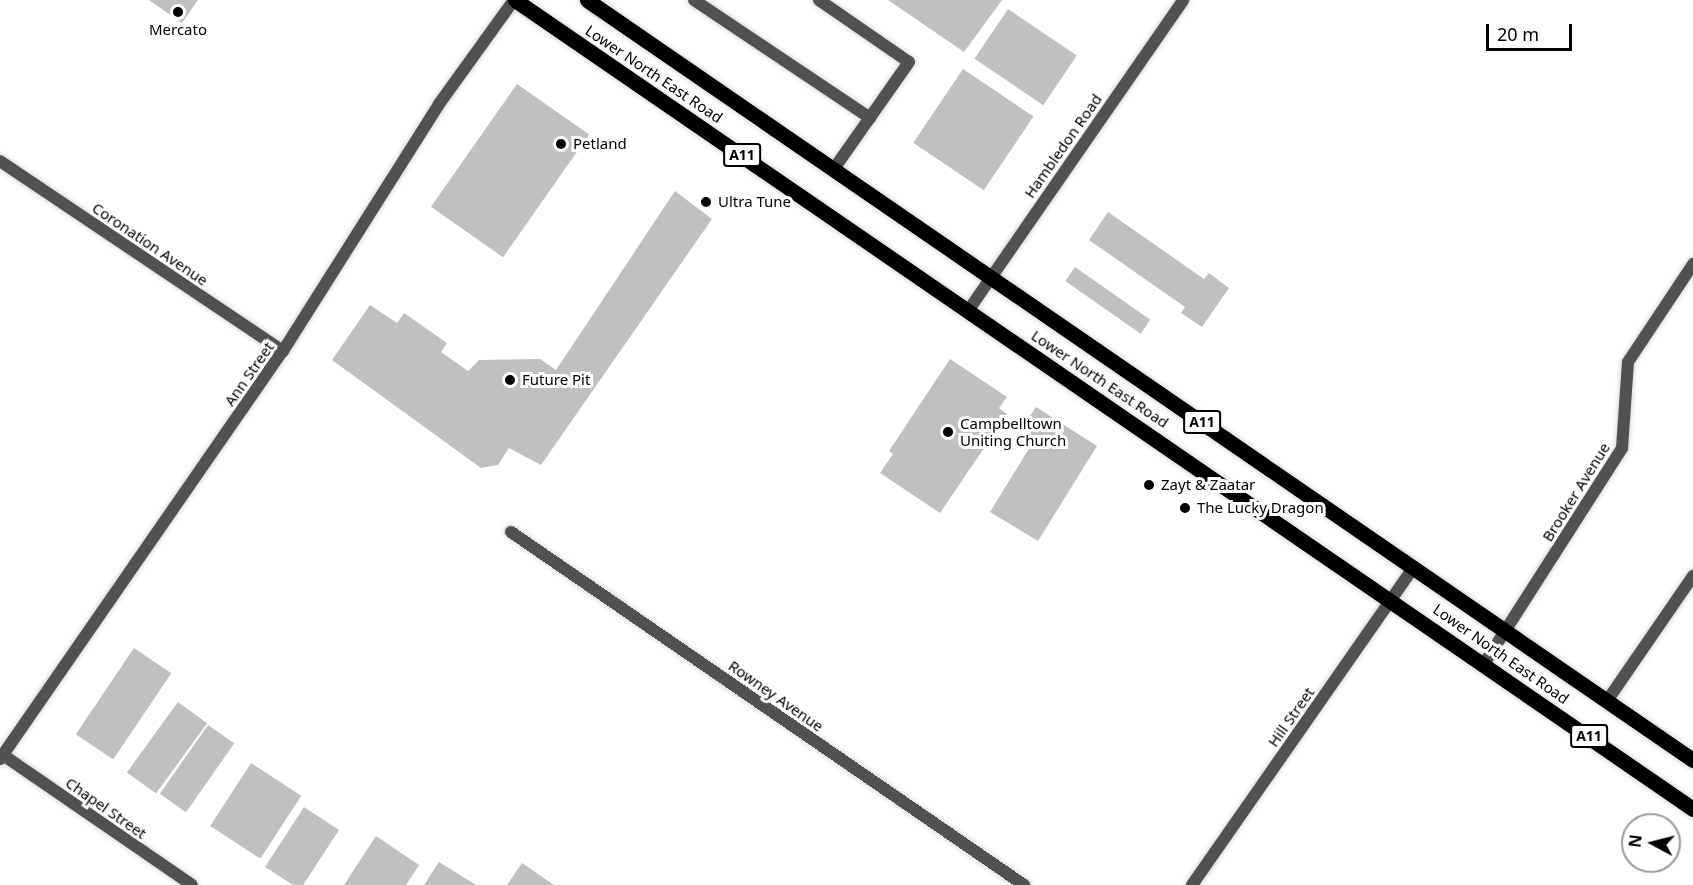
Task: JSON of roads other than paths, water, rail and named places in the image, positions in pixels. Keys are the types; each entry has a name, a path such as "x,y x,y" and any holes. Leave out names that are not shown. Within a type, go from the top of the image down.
{"main road":[{"name":"Lower North East Road","path":"514,0 1693,809"},
{"name":"Lower North East Road","path":"587,0 1693,760"}],"street":[{"name":"Ann Street","path":"2,757 283,351 440,104 514,0"},
{"path":"694,0 870,118"},
{"path":"819,0 909,62 833,170"},
{"name":"Hambledon Road","path":"968,311 989,277 1183,0"},
{"name":"Coronation Avenue","path":"0,160 283,351"},
{"name":"Brooker Avenue","path":"1484,664 1622,448 1628,362 1693,264"},
{"name":"Rowney Avenue","path":"511,532 1024,885"},
{"name":"Hill Street","path":"1192,885 1414,567"},
{"path":"1607,701 1693,576"},
{"name":"Chapel Street","path":"2,757 192,885"}],"place":[{"name":"Mercato","path":"178,12"},
{"name":"Petland","path":"561,144"},
{"name":"Ultra Tune","path":"706,202"},
{"name":"Future Pit","path":"510,380"},
{"name":"Campbelltown Uniting Church","path":"948,432"},
{"name":"Zayt & Zaatar","path":"1149,485"},
{"name":"The Lucky Dragon","path":"1185,508"}]}
